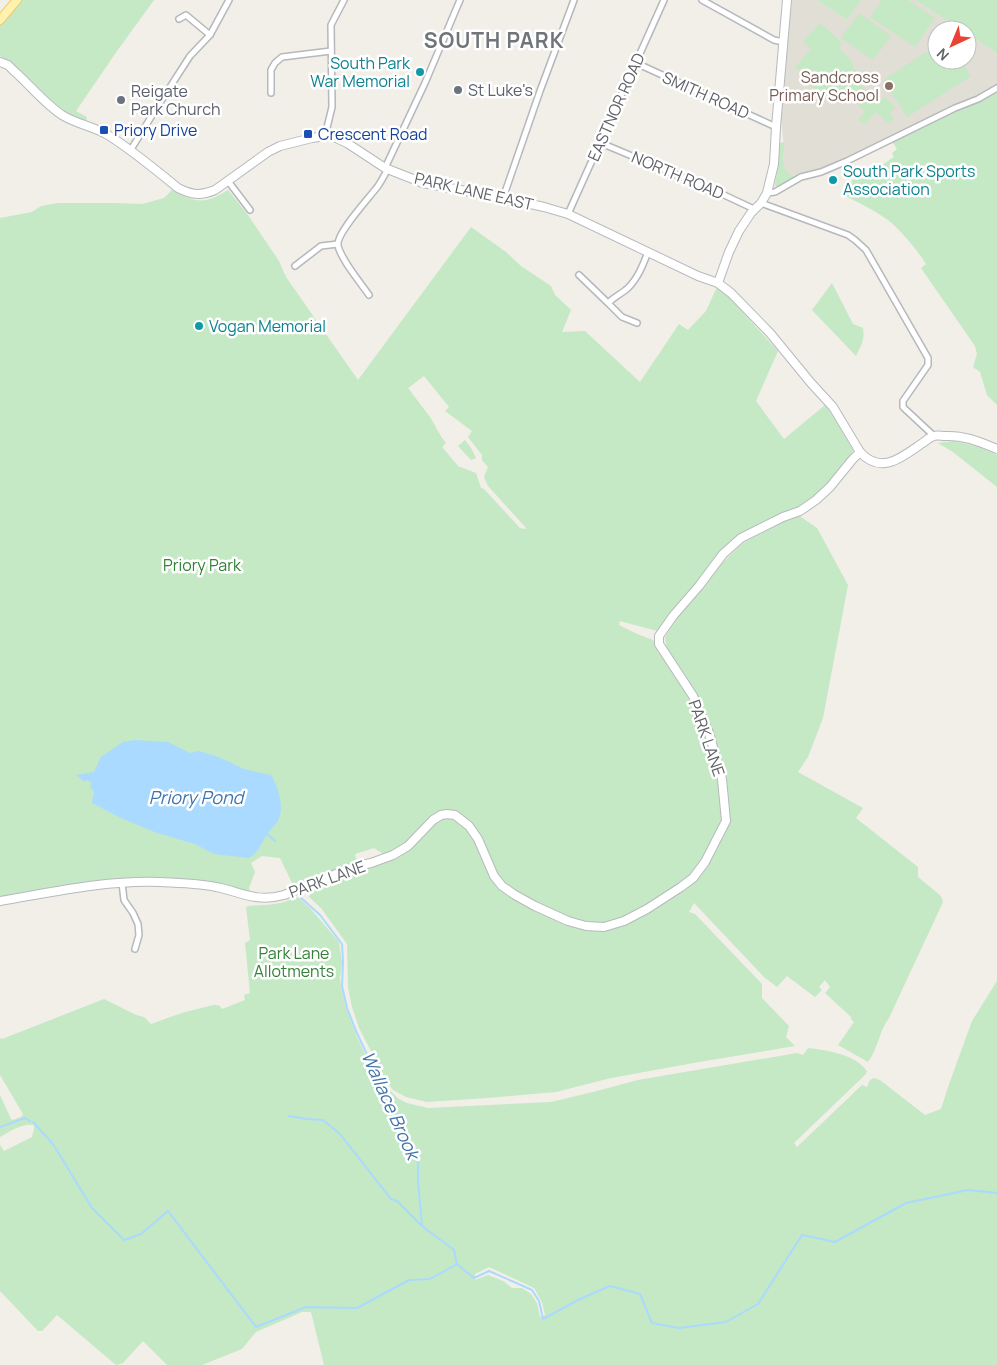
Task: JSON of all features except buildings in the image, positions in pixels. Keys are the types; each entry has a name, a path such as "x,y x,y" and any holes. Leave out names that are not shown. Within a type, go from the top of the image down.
{"main road":[{"path":"0,20 17,0"}],"street":[{"path":"130,151 190,56 210,35 229,0"},
{"path":"0,62 14,71 63,115 75,122 91,126 106,134 178,188 190,193 208,193 268,152 280,146 325,136 332,107 331,25 344,0"},
{"path":"369,295 342,256 338,239 379,185 460,0"},
{"path":"503,198 574,0"},
{"name":"EASTNOR ROAD","path":"568,214 664,0"},
{"path":"702,0 774,40 783,42"},
{"path":"718,283 739,231 767,193 774,164 787,0"},
{"path":"179,19 186,12 210,35"},
{"path":"271,93 271,70 277,60 282,57 331,51"},
{"name":"SMITH ROAD","path":"636,63 776,127"},
{"path":"767,193 775,192 801,177 820,172 847,161 955,108 978,99 997,88"},
{"name":"PARK LANE EAST","path":"325,136 347,143 387,168 423,183 503,198 568,214 698,276 718,283 731,293 770,333 833,407 860,452"},
{"name":"NORTH ROAD","path":"600,143 754,209"},
{"path":"228,181 250,210"},
{"path":"761,202 848,235 866,250 928,358 928,365 903,401 903,404 905,409 934,436"},
{"path":"295,266 321,246 338,244"},
{"path":"608,303 627,288 637,276 648,252"},
{"path":"579,275 622,317 637,323"},
{"path":"860,452 871,461 887,464 934,436 958,436 979,441 997,449"},
{"name":"PARK LANE","path":"0,901 90,886 158,882 204,885 243,895 274,898 284,896 356,866 393,855 408,846 433,820 447,814 455,815 469,826 478,838 494,876 502,886 535,906 568,921 586,926 604,927 624,921 648,909 693,878 705,862 726,821 722,779 709,733 693,696 658,644 659,636 722,554 741,538 783,517 800,511 816,500 830,487 860,452"},
{"path":"122,883 124,900 134,913 138,924 139,935 135,949"}],"shaded area":[{"name":"Sandcross Primary School","path":"792,0 817,0 847,20 861,0 915,0 946,20 927,20 927,70 977,70 977,40 997,53 997,84 976,96 951,106 842,160 796,176 787,173 784,168 781,119"}],"green space":[{"path":"20,0 154,0 76,111 87,117 86,122 60,109 9,61 0,56 0,23"},
{"path":"817,0 861,0 847,20"},
{"path":"882,0 908,0 935,18 934,20 927,20 927,30 915,47 870,17"},
{"path":"915,0 997,0 997,53 977,40 977,20 946,20"},
{"path":"859,13 891,36 873,60 841,38"},
{"path":"820,23 839,40 841,43 840,49 851,60 853,68 863,77 858,83 880,102 885,97 894,106 895,108 890,112 894,119 889,124 876,112 865,124 858,120 865,111 843,92 833,104 809,84 809,81 814,81 815,70 794,69 811,49 803,41"},
{"path":"927,51 927,70 967,70 971,76 907,117 883,80"},
{"path":"997,92 997,405 987,395 980,372 973,367 977,354 975,346 921,268 926,264 918,253 903,234 888,220 844,195 852,180 862,179 894,157 892,153 897,149 892,141 962,108 977,103"},
{"path":"784,142 785,168 791,175 796,176 778,187 775,184 780,143"},
{"name":"Priory Park","path":"172,190 194,200 206,200 228,190 248,215 279,261 286,277 358,380 471,227 506,252 521,266 551,286 555,295 571,310 562,332 585,331 640,382 679,324 688,330 706,311 717,287 724,292 778,351 756,401 784,439 825,405 827,407 853,450 849,460 818,493 800,507 738,535 718,555 657,631 620,621 619,625 653,640 688,691 721,762 711,728 694,690 667,652 665,637 685,606 706,584 722,563 742,544 798,515 817,528 848,585 823,718 808,757 798,772 863,808 856,818 918,867 918,877 941,896 943,902 868,1062 838,1045 854,1022 825,993 830,987 825,980 819,987 822,990 815,997 787,976 777,987 764,977 694,903 689,912 695,914 762,984 762,998 789,1026 786,1037 795,1046 611,1078 556,1092 427,1102 406,1097 393,1090 386,1080 359,1028 352,1007 348,987 347,944 321,908 309,897 311,892 347,875 391,859 374,848 355,854 357,863 294,887 280,858 262,856 251,863 255,872 249,888 250,893 167,881 0,899 0,218 32,212 41,206 58,203 142,204 164,198","holes":["424,376 449,407 445,411 472,431 468,437 482,455 482,460 488,467 484,477 488,486 527,529 520,528 481,488 476,473 458,466 443,448 446,443 430,417 408,388"]},
{"path":"832,283 853,324 863,328 863,340 856,356 812,310"},
{"path":"465,440 476,458 471,460 458,446"},
{"path":"954,441 980,447 997,455 997,487 953,452 938,443"},
{"name":"Park Lane Allotments","path":"298,897 339,942 342,963 340,978 346,1008 381,1089 386,1087 399,1099 407,1103 428,1108 551,1102 638,1080 797,1053 803,1055 808,1048 840,1054 862,1065 867,1071 865,1075 794,1143 797,1147 862,1085 867,1087 870,1080 874,1078 880,1080 925,1115 941,1109 972,1021 997,981 997,1365 324,1365 311,1312 302,1312 256,1332 242,1349 202,1365 167,1365 143,1341 123,1363 116,1365 57,1315 42,1331 38,1331 0,1291 0,1145 4,1151 32,1137 34,1125 21,1126 0,1137 0,1095 11,1119 21,1117 23,1114 0,1075 0,1038 2,1039 104,999 144,1017 151,1024 175,1015 210,1006 220,1006 222,1009 245,1000 244,995 250,993 245,943 250,940 246,907 277,904","holes":["489,1267 534,1288 542,1302 545,1315 540,1317 537,1303 531,1294 522,1288 512,1288 503,1281 488,1275 475,1280 475,1274"]}],"water":[{"name":"Priory Pond","path":"135,740 168,742 190,753 199,751 221,758 244,769 271,775 280,797 281,810 278,821 256,853 249,858 214,854 195,844 157,833 123,819 92,803 94,792 90,787 92,783 87,780 85,782 76,775 94,772 101,757 123,742"}],"waterway":[{"path":"267,834 275,841"},
{"name":"Wallace Brook","path":"299,896 320,915 342,944 342,986 347,1008 377,1076 395,1108 406,1143 418,1163 422,1226 454,1250 457,1264 474,1278 489,1271 532,1290 539,1301 543,1319 578,1300 610,1286 640,1294 652,1323 679,1328 726,1322 758,1304 802,1235 835,1242 906,1203 968,1190 997,1193"},
{"path":"289,1116 323,1120 340,1134 391,1199 397,1201 422,1226"},
{"path":"0,1127 25,1118 30,1121"},
{"path":"33,1122 53,1144 92,1208 124,1240 141,1234 168,1211 256,1327 306,1307 357,1308 409,1280 430,1279 457,1264"}],"place":[{"name":"South Park War Memorial","path":"420,72"},
{"name":"Sandcross Primary School","path":"889,86"},
{"name":"St Luke's","path":"458,90"},
{"name":"Reigate Park Church","path":"121,100"},
{"name":"Priory Drive","path":"104,130"},
{"name":"Crescent Road","path":"308,134"},
{"name":"South Park Sports Association","path":"833,180"},
{"name":"Vogan Memorial","path":"199,326"}],"district":[{"name":"SOUTH PARK","path":"494,40"}]}
